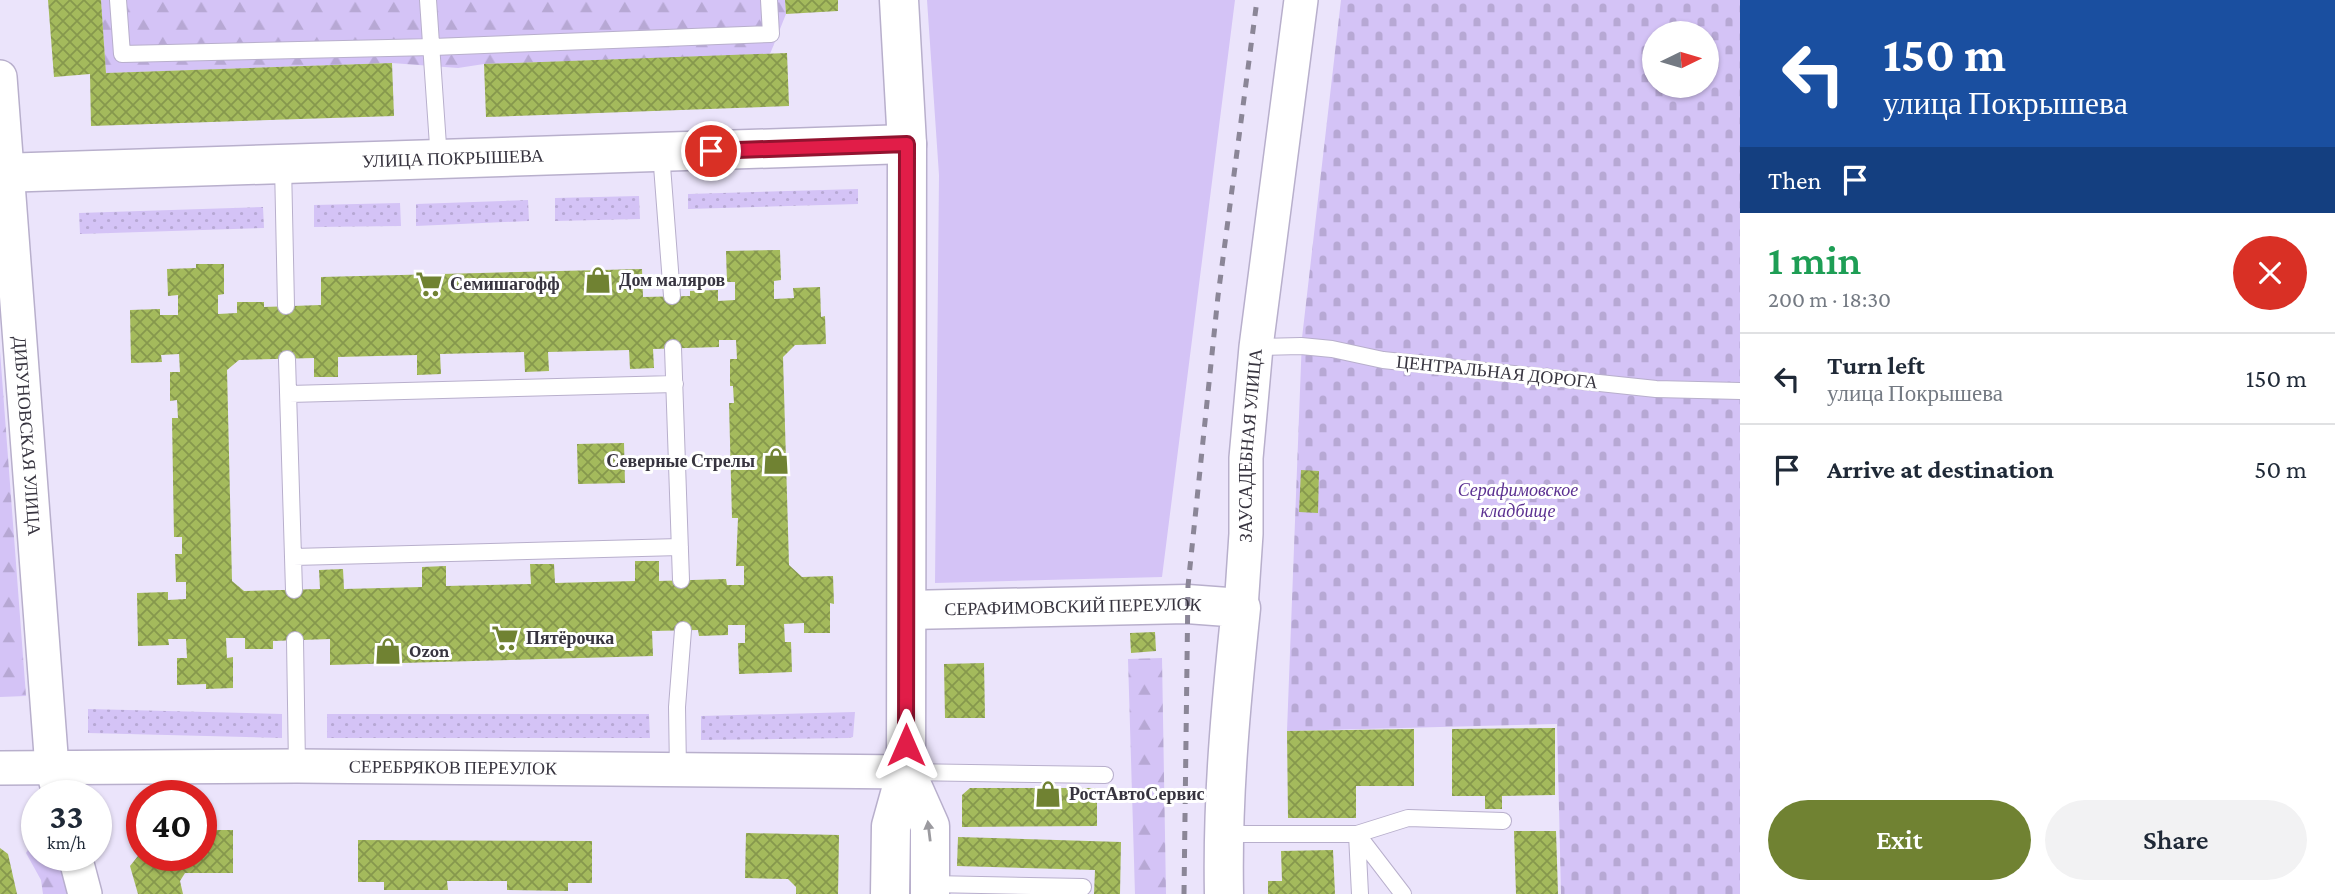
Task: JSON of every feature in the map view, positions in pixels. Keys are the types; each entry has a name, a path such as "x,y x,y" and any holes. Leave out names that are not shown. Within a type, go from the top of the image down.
{"street":[{"path":"890,894 891,826 906,772 907,144 899,0"},
{"name":"ЗАУСАДЕБНАЯ УЛИЦА","path":"1224,894 1223,834 1227,744 1246,534 1246,458 1256,347 1301,0"},
{"name":"ДИБУНОВСКАЯ УЛИЦА","path":"0,78 4,173 56,780"},
{"name":"УЛИЦА ПОКРЫШЕВА","path":"4,173 907,144"},
{"name":"СЕРАФИМОВСКИЙ ПЕРЕУЛОК","path":"906,610 1187,604 1241,608"},
{"name":"СЕРЕБРЯКОВ ПЕРЕУЛОК","path":"86,780 297,766 906,772"},
{"name":"СЕРЕБРЯКОВ ПЕРЕУЛОК","path":"0,768 48,780"},
{"path":"906,772 930,826 930,889"},
{"path":"79,871 85,894"}],"lane":[{"path":"118,0 122,54 433,47 771,34 769,0"},
{"path":"428,0 439,160"},
{"path":"661,153 672,296"},
{"path":"283,165 286,306"},
{"name":"ЦЕНТРАЛЬНАЯ ДОРОГА","path":"1256,347 1301,346 1332,349 1383,360 1656,389 1740,391"},
{"path":"673,348 681,580"},
{"path":"287,359 294,590"},
{"path":"289,394 675,384"},
{"path":"293,557 680,547"},
{"path":"678,770 677,707 683,630"},
{"path":"295,640 297,766"},
{"path":"906,772 1105,775"},
{"path":"1223,834 1357,834 1408,818 1503,821"},
{"path":"1357,834 1360,894"},
{"path":"1357,834 1403,894"},
{"path":"930,889 1083,887"}],"green space":[{"path":"101,0 785,0 786,14 770,54 484,64 458,68 392,63 106,73"},
{"path":"927,0 1235,0 1162,577 935,583 939,175"},
{"name":"Серафимовское кладбище","path":"1341,0 1740,0 1740,894 1561,894 1557,724 1287,731 1302,338"},
{"path":"858,189 858,204 688,209 688,194"},
{"path":"639,196 640,219 555,221 555,198"},
{"path":"528,200 529,221 416,226 416,204"},
{"path":"400,203 401,226 314,227 314,205"},
{"path":"263,207 264,228 80,234 79,213"},
{"path":"0,351 26,696 0,697"},
{"path":"1162,658 1166,894 1135,894 1128,659"},
{"path":"88,709 282,714 282,738 88,733"},
{"path":"855,712 853,737 848,738 701,740 701,716"},
{"path":"327,714 649,714 650,738 327,738"},
{"path":"36,871 64,871 68,894 43,894 41,880"}],"building":[{"path":"48,0 101,0 106,73 392,63 394,116 91,126 90,74 54,77"},
{"path":"785,0 838,0 838,11 786,14"},
{"path":"787,53 789,106 486,117 484,64"},
{"path":"780,250 781,280 774,281 774,299 794,298 793,288 820,287 821,317 825,316 826,344 795,345 783,357 789,565 802,577 833,576 834,604 830,603 830,633 804,633 804,623 784,624 785,642 791,642 792,672 739,674 738,643 745,643 745,625 728,625 728,635 699,636 698,630 652,631 653,656 330,665 330,639 273,641 273,649 245,649 245,638 226,638 227,658 233,657 233,688 206,689 206,684 177,685 177,658 187,658 186,639 168,639 169,645 138,646 137,593 168,592 168,600 186,599 186,582 176,582 175,554 182,554 182,537 174,537 172,418 178,418 177,400 170,401 170,372 180,372 179,354 161,355 162,362 131,363 130,310 160,309 160,315 178,315 178,295 168,296 167,269 196,268 196,264 224,264 224,294 218,295 218,314 237,313 237,302 264,302 264,307 321,305 321,277 642,269 643,297 690,296 690,291 718,290 718,301 735,300 735,282 727,282 726,251","holes":["719,340 736,340 737,359 730,359 730,386 733,386 734,403 729,403 732,518 738,518 736,566 744,566 744,585 727,585 726,579 659,581 659,561 635,561 635,581 555,583 554,564 530,564 531,584 446,586 446,566 422,567 422,587 344,589 343,569 319,570 320,589 244,591 232,581 227,370 239,360 314,358 314,377 338,377 338,357 417,355 417,375 441,374 440,354 524,352 525,372 549,371 548,352 629,350 630,369 654,368 653,349 719,347"]},
{"path":"624,443 625,483 578,484 577,444"},
{"path":"1301,470 1319,471 1318,513 1299,512"},
{"path":"1155,632 1156,651 1131,653 1130,633"},
{"path":"984,663 985,718 945,718 944,664"},
{"path":"1555,728 1555,795 1502,796 1502,809 1485,809 1485,796 1452,796 1452,729"},
{"path":"1414,729 1414,786 1356,786 1356,818 1288,818 1287,731"},
{"path":"970,788 1097,788 1097,826 962,827 962,795"},
{"path":"217,830 233,830 233,873 185,873 180,881 183,894 138,894 131,871 217,871"},
{"path":"1514,831 1556,831 1558,894 1516,894"},
{"path":"746,833 839,835 838,894 796,894 796,887 788,879 745,878"},
{"path":"958,837 1121,842 1120,894 1094,894 1095,870 957,866"},
{"path":"358,840 592,841 592,883 568,883 568,891 507,890 507,881 447,881 448,890 384,890 384,882 358,882"},
{"path":"0,848 8,854 17,894 0,894"},
{"path":"1333,850 1335,894 1268,894 1268,881 1282,881 1281,851"}],"railway":[{"path":"1184,894 1188,586 1218,296 1257,0"}],"place":[{"name":"Дом маляров","path":"598,280"},
{"name":"Семишагофф","path":"429,284"},
{"name":"Северные Стрелы","path":"776,461"},
{"name":"Пятёрочка","path":"505,638"},
{"name":"Ozon","path":"388,651"},
{"name":"РостАвтоСервис","path":"1048,794"}],"route":[{"path":"711,151 907,144 906,745"}]}
